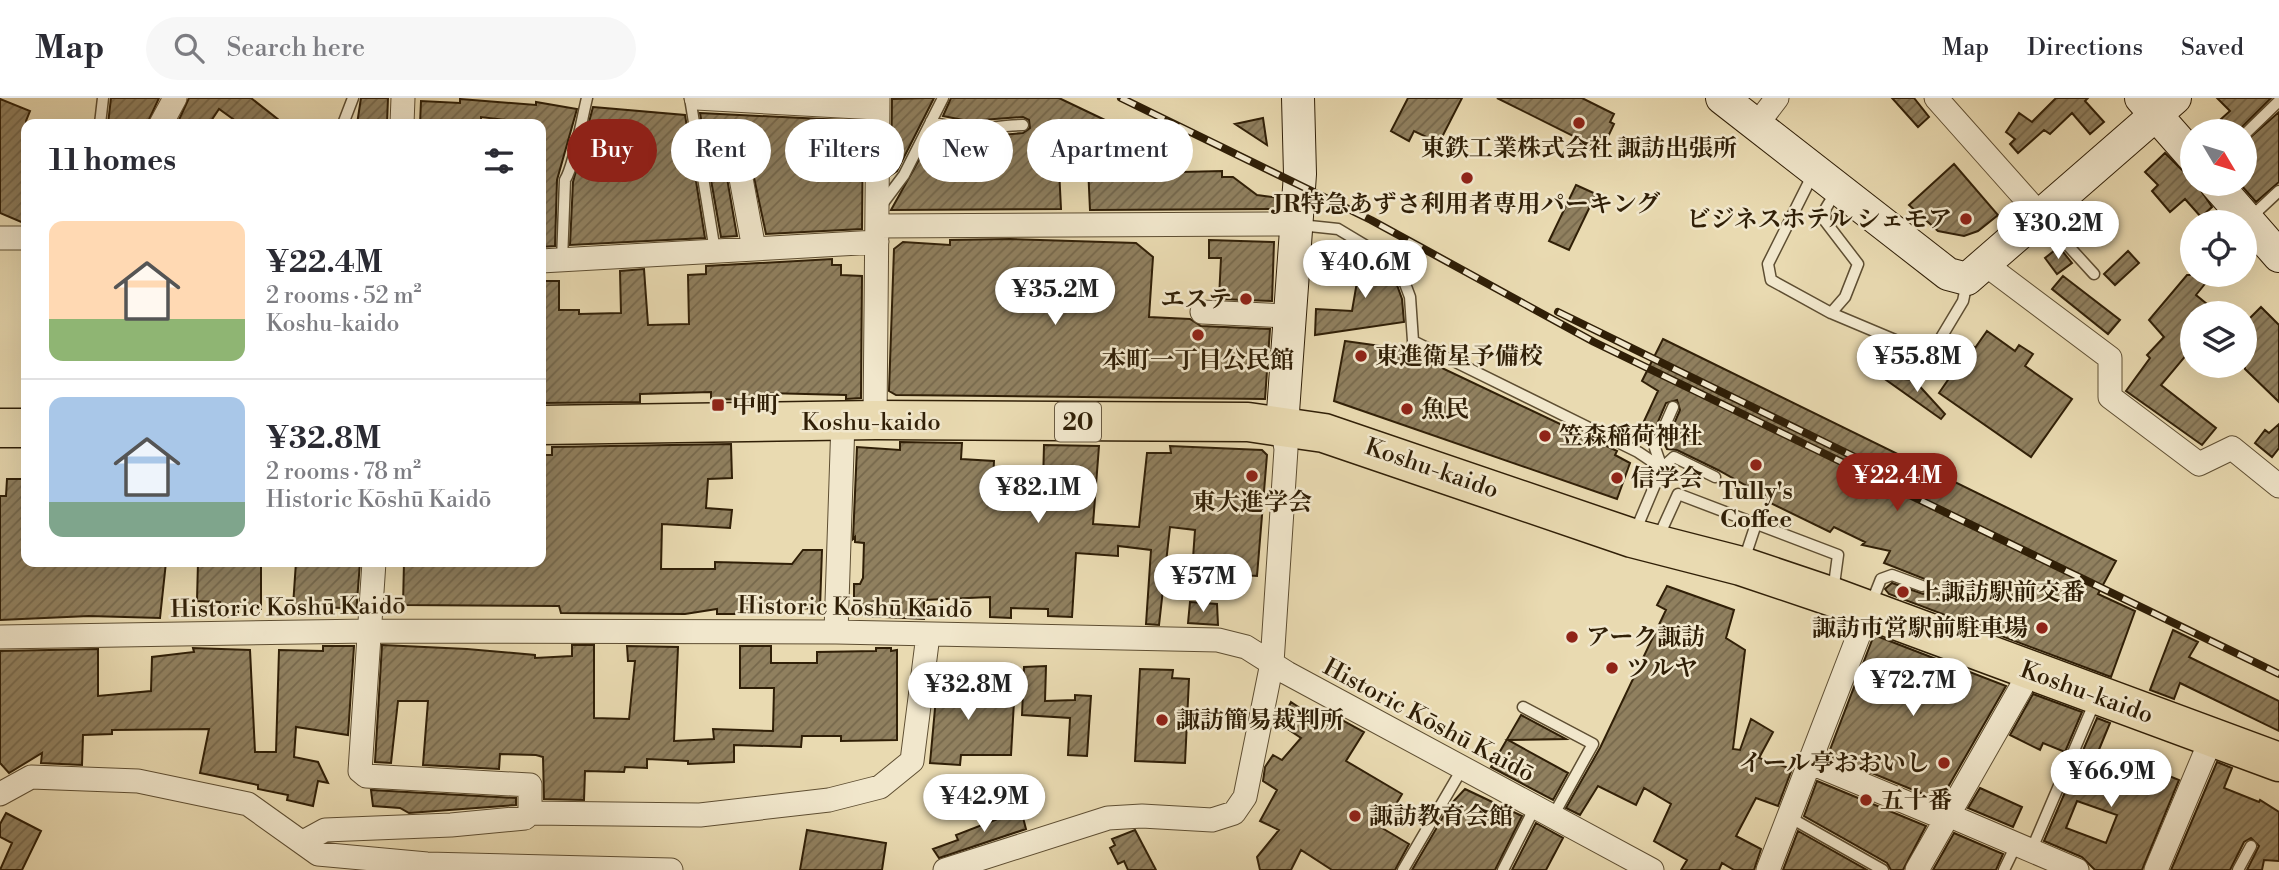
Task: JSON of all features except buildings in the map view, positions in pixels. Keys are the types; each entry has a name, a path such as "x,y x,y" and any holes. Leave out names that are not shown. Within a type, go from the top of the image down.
{"highway":[{"name":"Koshu-kaido","path":"546,425 859,421 1248,422 1282,425 1344,438 1644,541 1741,566 1833,597 2279,762"},
{"path":"0,428 21,428"}],"street":[{"path":"163,119 176,98"},
{"path":"402,119 403,98"},
{"path":"696,98 878,103"},
{"path":"945,870 1108,818 1142,816 1212,820 1234,813 1245,797 1272,663 1286,449 1282,425 1287,316 1300,174 1298,98"},
{"path":"1722,98 1948,274 1976,272 2041,216 2157,104 2180,138"},
{"path":"1758,124 1777,98"},
{"path":"1936,98 2041,216"},
{"path":"742,182 754,249"},
{"path":"836,632 877,227 888,182"},
{"path":"2226,196 2238,210"},
{"path":"551,261 754,249 877,227 1296,224"},
{"path":"2257,231 2279,256"},
{"path":"0,238 21,238"},
{"path":"1976,272 2110,358 2110,397 2199,464 2232,448 2279,486"},
{"path":"1202,312 1287,316"},
{"path":"303,842 325,830 452,825 525,818 530,813 530,785 366,776 360,771 374,567"},
{"path":"1768,870 1868,611"},
{"name":"Historic Kōshū Kaidō","path":"0,637 369,631 836,632 1218,640 1246,647 1462,769 1652,870"},
{"path":"530,813 700,815 828,800 880,787 912,761 928,635"},
{"path":"1917,870 2030,672"},
{"path":"2156,870 2212,737"},
{"path":"1811,763 2077,870"},
{"path":"0,794 31,777 138,781 248,804 318,854 427,864 671,870"}],"lane":[{"path":"101,119 103,98"},
{"path":"345,119 353,98"},
{"path":"551,261 565,180 572,170 574,146 587,98"},
{"path":"690,98 693,119"},
{"path":"933,119 943,98"},
{"path":"2258,121 2279,101"},
{"path":"1013,125 1023,125"},
{"path":"904,159 918,140"},
{"path":"1827,178 1825,221 1858,264 1845,297 1830,313"},
{"path":"1827,178 1768,264 1771,280 1830,313 1919,350 1939,341 1976,272"},
{"path":"703,182 715,251"},
{"path":"2257,212 2279,191"},
{"path":"2041,216 2094,274"},
{"path":"1296,224 1338,229 1398,265 1410,297 1413,341 1638,452 1662,468"},
{"path":"1644,541 1662,468 1655,448 1673,407"},
{"path":"1662,468 1674,457 1715,477"},
{"path":"1644,541 1678,494 1838,555 1833,597"},
{"path":"1741,566 1756,524"},
{"path":"1868,611 1881,579 1892,575 1922,586"},
{"path":"2004,870 2023,848 2098,697"},
{"path":"1503,870 1593,744 1523,707"},
{"path":"1403,870 1462,769"},
{"path":"1789,817 1883,870"},
{"path":"2238,870 2251,846"}],"railway":[{"path":"1121,98 1371,220 1594,342 2279,674"},
{"path":"1558,312 1873,466"}],"place":[{"name":"東鉄工業株式会社 諏訪出張所","path":"1579,123"},
{"name":"JR特急あずさ利用者専用パーキング","path":"1467,178"},
{"name":"ビジネスホテル シェモア","path":"1966,219"},
{"name":"エステ","path":"1246,299"},
{"name":"本町一丁目公民館","path":"1198,335"},
{"name":"東進衛星予備校","path":"1361,356"},
{"name":"中町","path":"718,405"},
{"name":"魚民","path":"1407,409"},
{"name":"笠森稲荷神社","path":"1545,436"},
{"name":"Tully's Coffee","path":"1756,465"},
{"name":"東大進学会","path":"1252,476"},
{"name":"信学会","path":"1617,478"},
{"name":"上諏訪駅前交番","path":"1903,592"},
{"name":"諏訪市営駅前駐車場","path":"2042,628"},
{"name":"アーク諏訪","path":"1572,637"},
{"name":"ツルヤ","path":"1612,668"},
{"name":"諏訪簡易裁判所","path":"1162,720"},
{"name":"イール亭おおいし","path":"1944,763"},
{"name":"五十番","path":"1866,800"},
{"name":"諏訪教育会館","path":"1355,816"}]}
